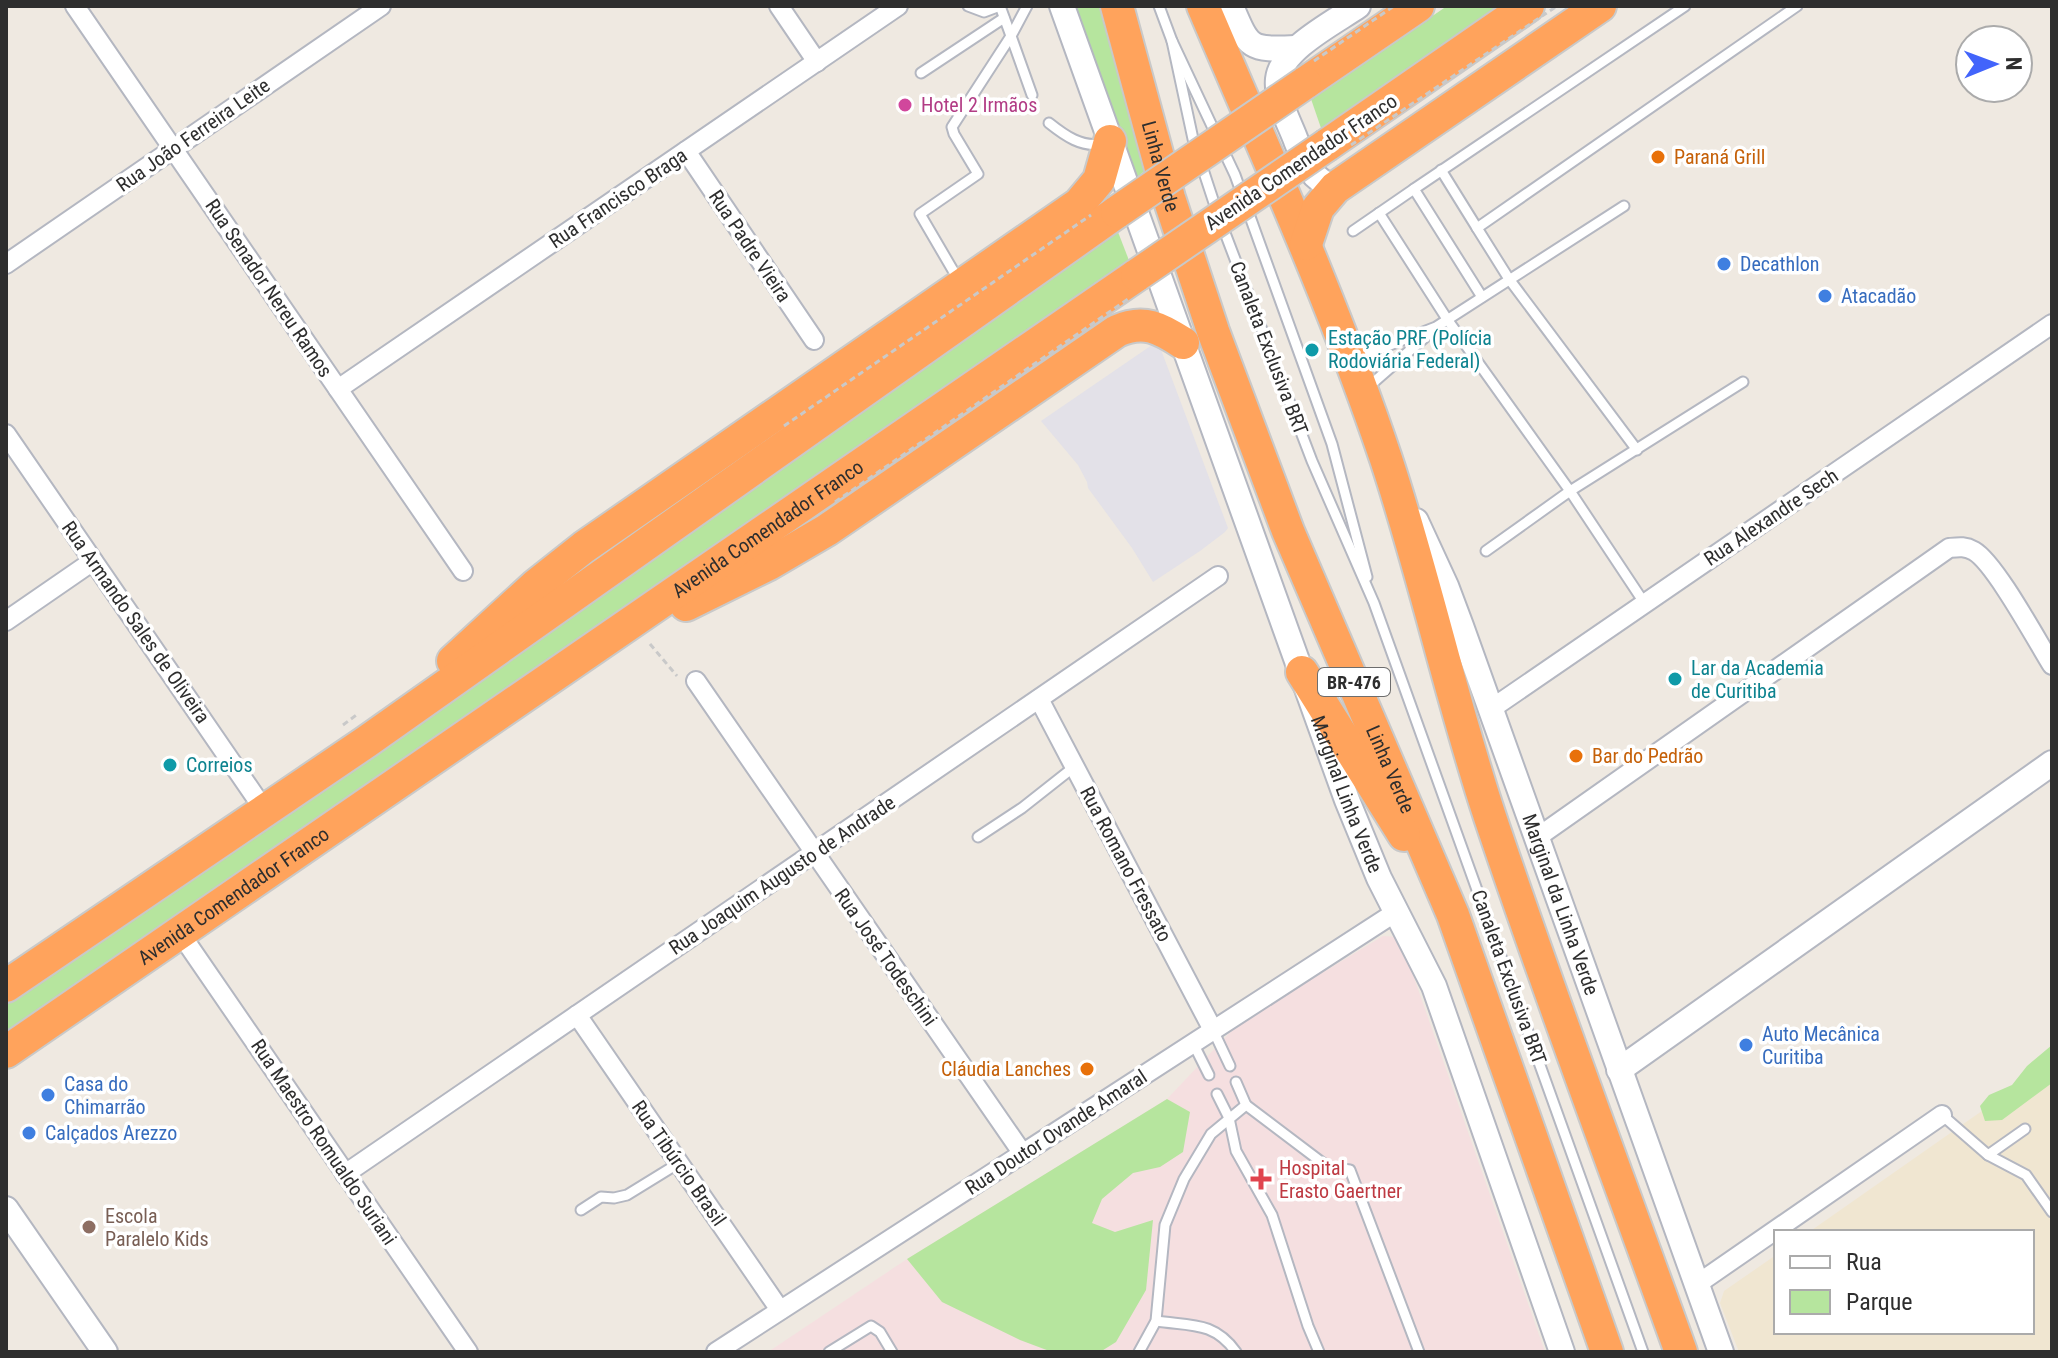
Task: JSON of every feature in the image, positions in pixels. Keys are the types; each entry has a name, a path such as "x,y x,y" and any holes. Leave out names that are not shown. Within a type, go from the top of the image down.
{"highway":[{"name":"Linha Verde","path":"1117,6 1177,226 1218,346 1302,564 1409,806 1453,915 1607,1352"},
{"path":"355,733 1106,212 1301,67 1418,6"},
{"name":"Avenida Comendador Franco","path":"6,1052 1528,6"},
{"path":"1306,244 1313,218 1325,197 1335,188 1600,6"},
{"path":"1213,10 1363,392 1491,820 1681,1352"},
{"path":"6,986 265,811 559,566 1079,204 1099,180 1110,141"},
{"path":"583,656 795,549 851,514 1117,331 1129,326 1148,325 1183,343"},
{"path":"1302,672 1453,915"}],"main road":[{"name":"Marginal Linha Verde","path":"1062,6 1358,830 1434,986 1562,1352"},
{"path":"1335,188 1319,182 1300,151 1282,106 1279,74 1301,67 1358,6"},
{"path":"1213,10 1262,49 1301,67"},
{"name":"Marginal da Linha Verde","path":"1386,461 1446,586 1721,1352"},
{"path":"1619,1070 2052,763"},
{"path":"6,1209 98,1349"}],"street":[{"name":"Rua Senador Nereu Ramos","path":"75,6 463,571"},
{"name":"Rua João Ferreira Leite","path":"6,264 381,6"},
{"path":"779,6 817,62"},
{"name":"Rua Francisco Braga","path":"338,389 898,6"},
{"name":"Rua Padre Vieira","path":"686,151 814,340"},
{"name":"Rua Alexandre Sech","path":"1491,709 2052,324"},
{"name":"Rua Armando Sales de Oliveira","path":"6,434 265,811"},
{"path":"1535,839 1949,548 1963,546 1973,550 1989,565 2052,665"},
{"path":"6,621 93,561"},
{"name":"Rua Joaquim Augusto de Andrade","path":"345,1174 1218,576"},
{"name":"Rua José Todeschini","path":"696,681 1023,1154"},
{"name":"Rua Romano Fressato","path":"1039,699 1213,1030"},
{"name":"Rua Doutor Ovande Amaral","path":"716,1352 1396,912"},
{"name":"Rua Maestro Romualdo Suriani","path":"180,933 468,1352"},
{"name":"Rua Tibúrcio Brasil","path":"577,1015 780,1310"},
{"path":"1776,1230 1942,1115"},
{"path":"1696,1285 1774,1231"}],"lane":[{"path":"968,6 984,12 1000,6 1032,95"},
{"path":"962,285 920,214 978,174 952,127 1027,6"},
{"name":"Canaleta Exclusiva BRT","path":"1159,6 1172,41 1227,154 1299,352 1338,461 1374,603"},
{"path":"1353,231 1685,6"},
{"path":"1477,228 1797,6"},
{"path":"921,73 1004,18"},
{"name":"Canaleta Exclusiva BRT","path":"1172,41 1193,139 1215,208 1315,469 1374,603 1643,1352"},
{"path":"1049,123 1067,137 1085,143 1096,145 1110,141"},
{"path":"1441,170 1509,279 1637,450"},
{"path":"1414,189 1482,297"},
{"path":"1363,392 1447,319 1624,206"},
{"path":"1379,213 1447,319 1570,491 1645,604"},
{"path":"1351,360 1436,327"},
{"path":"1486,551 1570,491 1743,382"},
{"path":"978,837 1022,808 1074,767"},
{"path":"1213,1030 1230,1066"},
{"path":"1193,1043 1209,1075"},
{"path":"1236,1082 1246,1105 1328,1167 1350,1170 1419,1352"},
{"path":"1217,1094 1229,1118 1236,1151 1272,1215 1319,1352"},
{"path":"1139,1352 1156,1321 1165,1225 1184,1179 1211,1134 1246,1105"},
{"path":"1942,1115 1988,1155 2026,1175 2052,1212"},
{"path":"1988,1155 2025,1129"},
{"path":"581,1210 601,1197 621,1198 679,1163"},
{"path":"1156,1321 1215,1330 1227,1338 1236,1352"},
{"path":"829,1352 871,1326 880,1332 892,1352"}],"path":[{"path":"1301,67 1394,6"},
{"path":"784,426 1106,212"},
{"path":"650,644 677,676"},
{"path":"355,733 370,706"}],"shaded area":[{"path":"1152,345 1160,347 1228,528 1153,582 1088,488 1078,465 1041,421"},
{"name":"Hospital Erasto Gaertner","path":"1383,936 1397,937 1405,952 1545,1352 768,1352 907,1259 1167,1099 1238,1024"},
{"path":"2052,1062 2052,1352 1739,1352 1720,1303 1724,1291 1774,1256 1774,1334 2034,1334 2034,1230 1812,1230"}],"green space":[{"path":"1070,6 1099,6 1146,170 1132,181"},
{"path":"1447,6 1501,6 1321,128 1311,99"},
{"path":"1118,232 1130,263 6,1035 6,1004"},
{"path":"2052,1045 2052,1083 2002,1120 1985,1121 1980,1106 1989,1095 2012,1085 2027,1066"},
{"path":"1167,1099 1190,1112 1183,1152 1160,1167 1133,1173 1102,1199 1092,1223 1115,1232 1153,1220 1146,1290 1116,1342 1100,1352 1052,1352 1020,1340 942,1302 907,1259"}],"place":[{"name":"Hotel 2 Irmãos","path":"905,105"},
{"name":"Paraná Grill","path":"1658,157"},
{"name":"Decathlon","path":"1724,264"},
{"name":"Atacadão","path":"1825,296"},
{"name":"Estação PRF (Polícia Rodoviária Federal)","path":"1312,350"},
{"name":"Lar da Academia de Curitiba","path":"1675,679"},
{"name":"Bar do Pedrão","path":"1576,756"},
{"name":"Correios","path":"170,765"},
{"name":"Auto Mecânica Curitiba","path":"1746,1045"},
{"name":"Cláudia Lanches","path":"1087,1069"},
{"name":"Casa do Chimarrão","path":"48,1095"},
{"name":"Calçados Arezzo","path":"29,1133"},
{"name":"Hospital Erasto Gaertner","path":"1261,1179"},
{"name":"Escola Paralelo Kids","path":"89,1227"}]}
